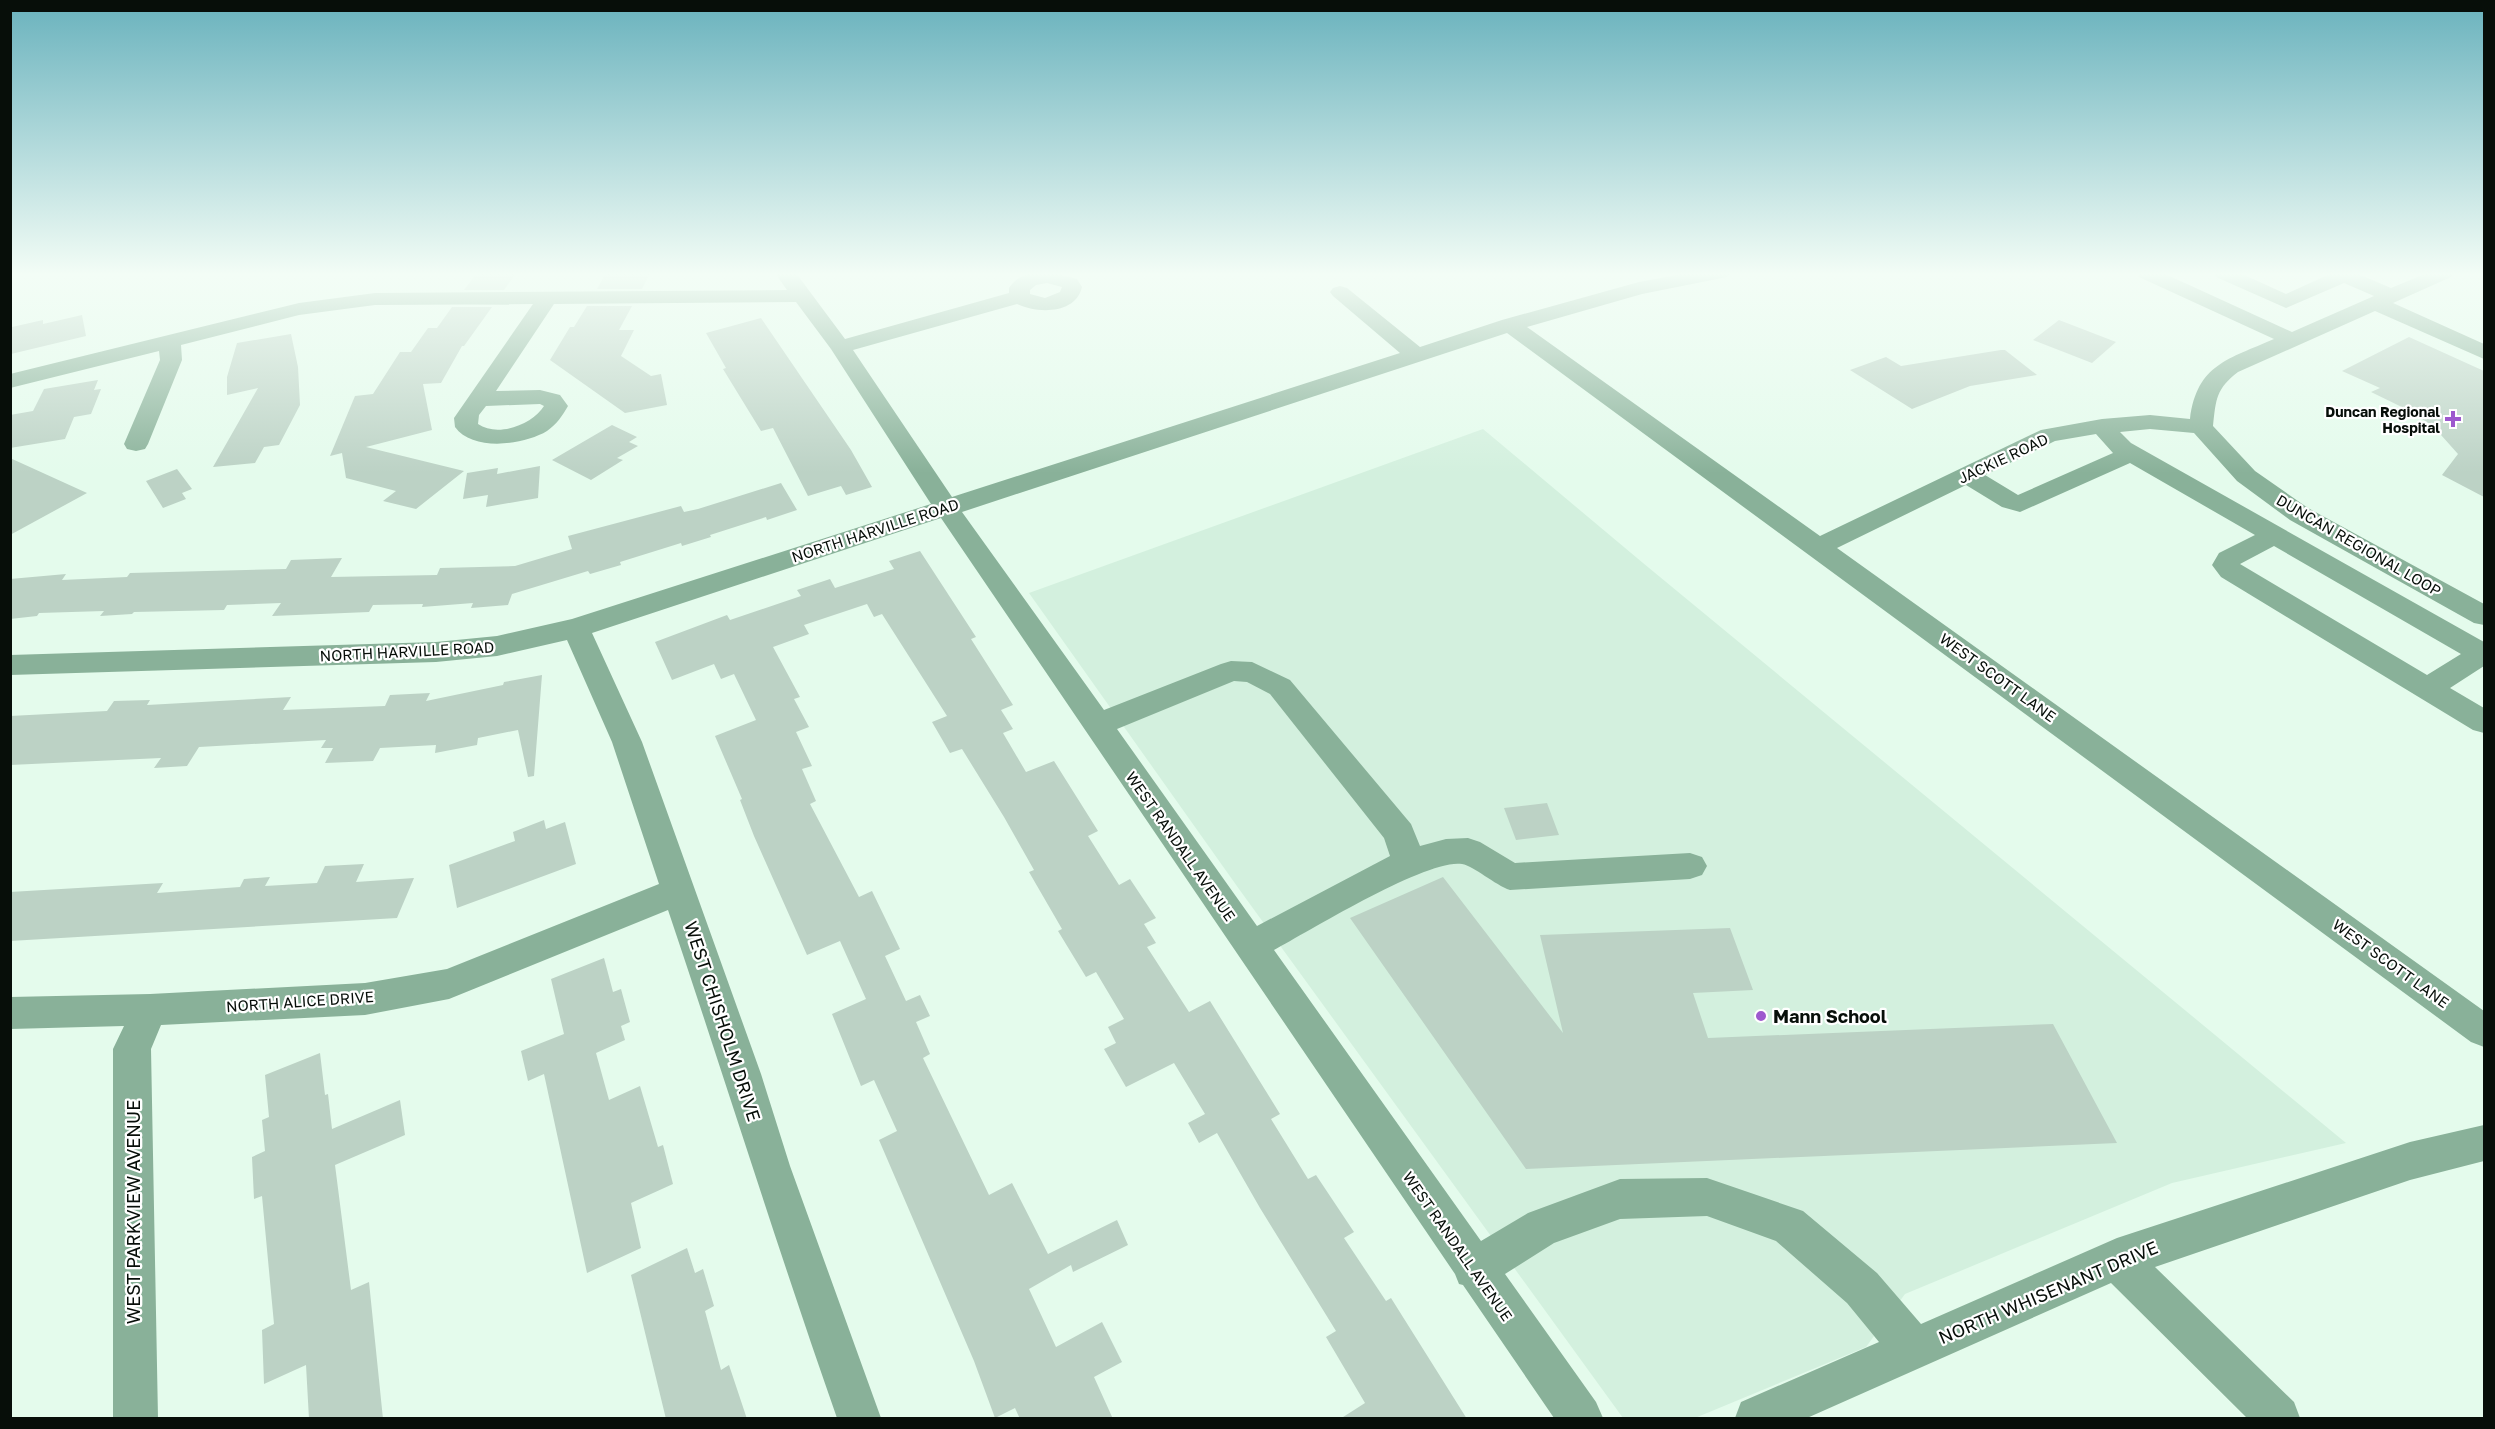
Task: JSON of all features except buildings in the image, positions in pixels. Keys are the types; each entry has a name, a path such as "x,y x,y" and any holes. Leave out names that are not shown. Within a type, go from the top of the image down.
{"street":[{"path":"10,381 169,340 171,360 136,444"},
{"path":"479,399 520,340"},
{"name":"WEST RANDALL AVENUE","path":"834,340 946,507 1580,1419"},
{"path":"840,347 866,340"},
{"path":"1398,340 1416,355"},
{"name":"NORTH HARVILLE ROAD","path":"10,665 436,652 497,646 576,628 1464,340"},
{"name":"WEST SCOTT LANE","path":"1530,340 2484,1031"},
{"path":"2201,427 2204,402 2211,381 2230,367 2290,340"},
{"path":"2460,340 2484,352"},
{"name":"JACKIE ROAD","path":"1818,547 2049,435 2102,426 2150,422 2201,427"},
{"path":"2102,426 2114,440 2132,453 2484,654 2428,688"},
{"name":"DUNCAN REGIONAL LOOP","path":"2201,427 2246,476 2315,523 2484,616"},
{"path":"1967,475 2011,502 2020,504 2132,453"},
{"path":"2315,523 2228,560 2225,565 2231,571 2484,722"},
{"name":"WEST CHISHOLM DRIVE","path":"576,628 627,742 742,1074 770,1166 859,1419"},
{"path":"1097,725 1231,671 1252,672 1280,687 1400,833 1409,862"},
{"path":"1251,946 1409,862 1446,852 1468,851 1510,877 1690,866"},
{"name":"NORTH ALICE DRIVE","path":"10,1013 150,1010 365,999 449,984 679,891"},
{"name":"WEST PARKVIEW AVENUE","path":"135,1419 132,1049 150,1010"},
{"name":"NORTH WHISENANT DRIVE","path":"1756,1419 2117,1260 2410,1161 2484,1143"},
{"path":"1474,1269 1542,1227 1620,1199 1707,1197 1789,1226 1862,1288 1914,1348"},
{"path":"2117,1260 2278,1419"}],"shaded area":[{"name":"Mann School","path":"1483,429 2346,1143 2172,1183 1905,1294 1866,1347 1695,1418 1623,1418 1239,889 1029,593"}],"place":[{"name":"Duncan Regional Hospital","path":"2453,419"},
{"name":"Mann School","path":"1761,1016"}]}
